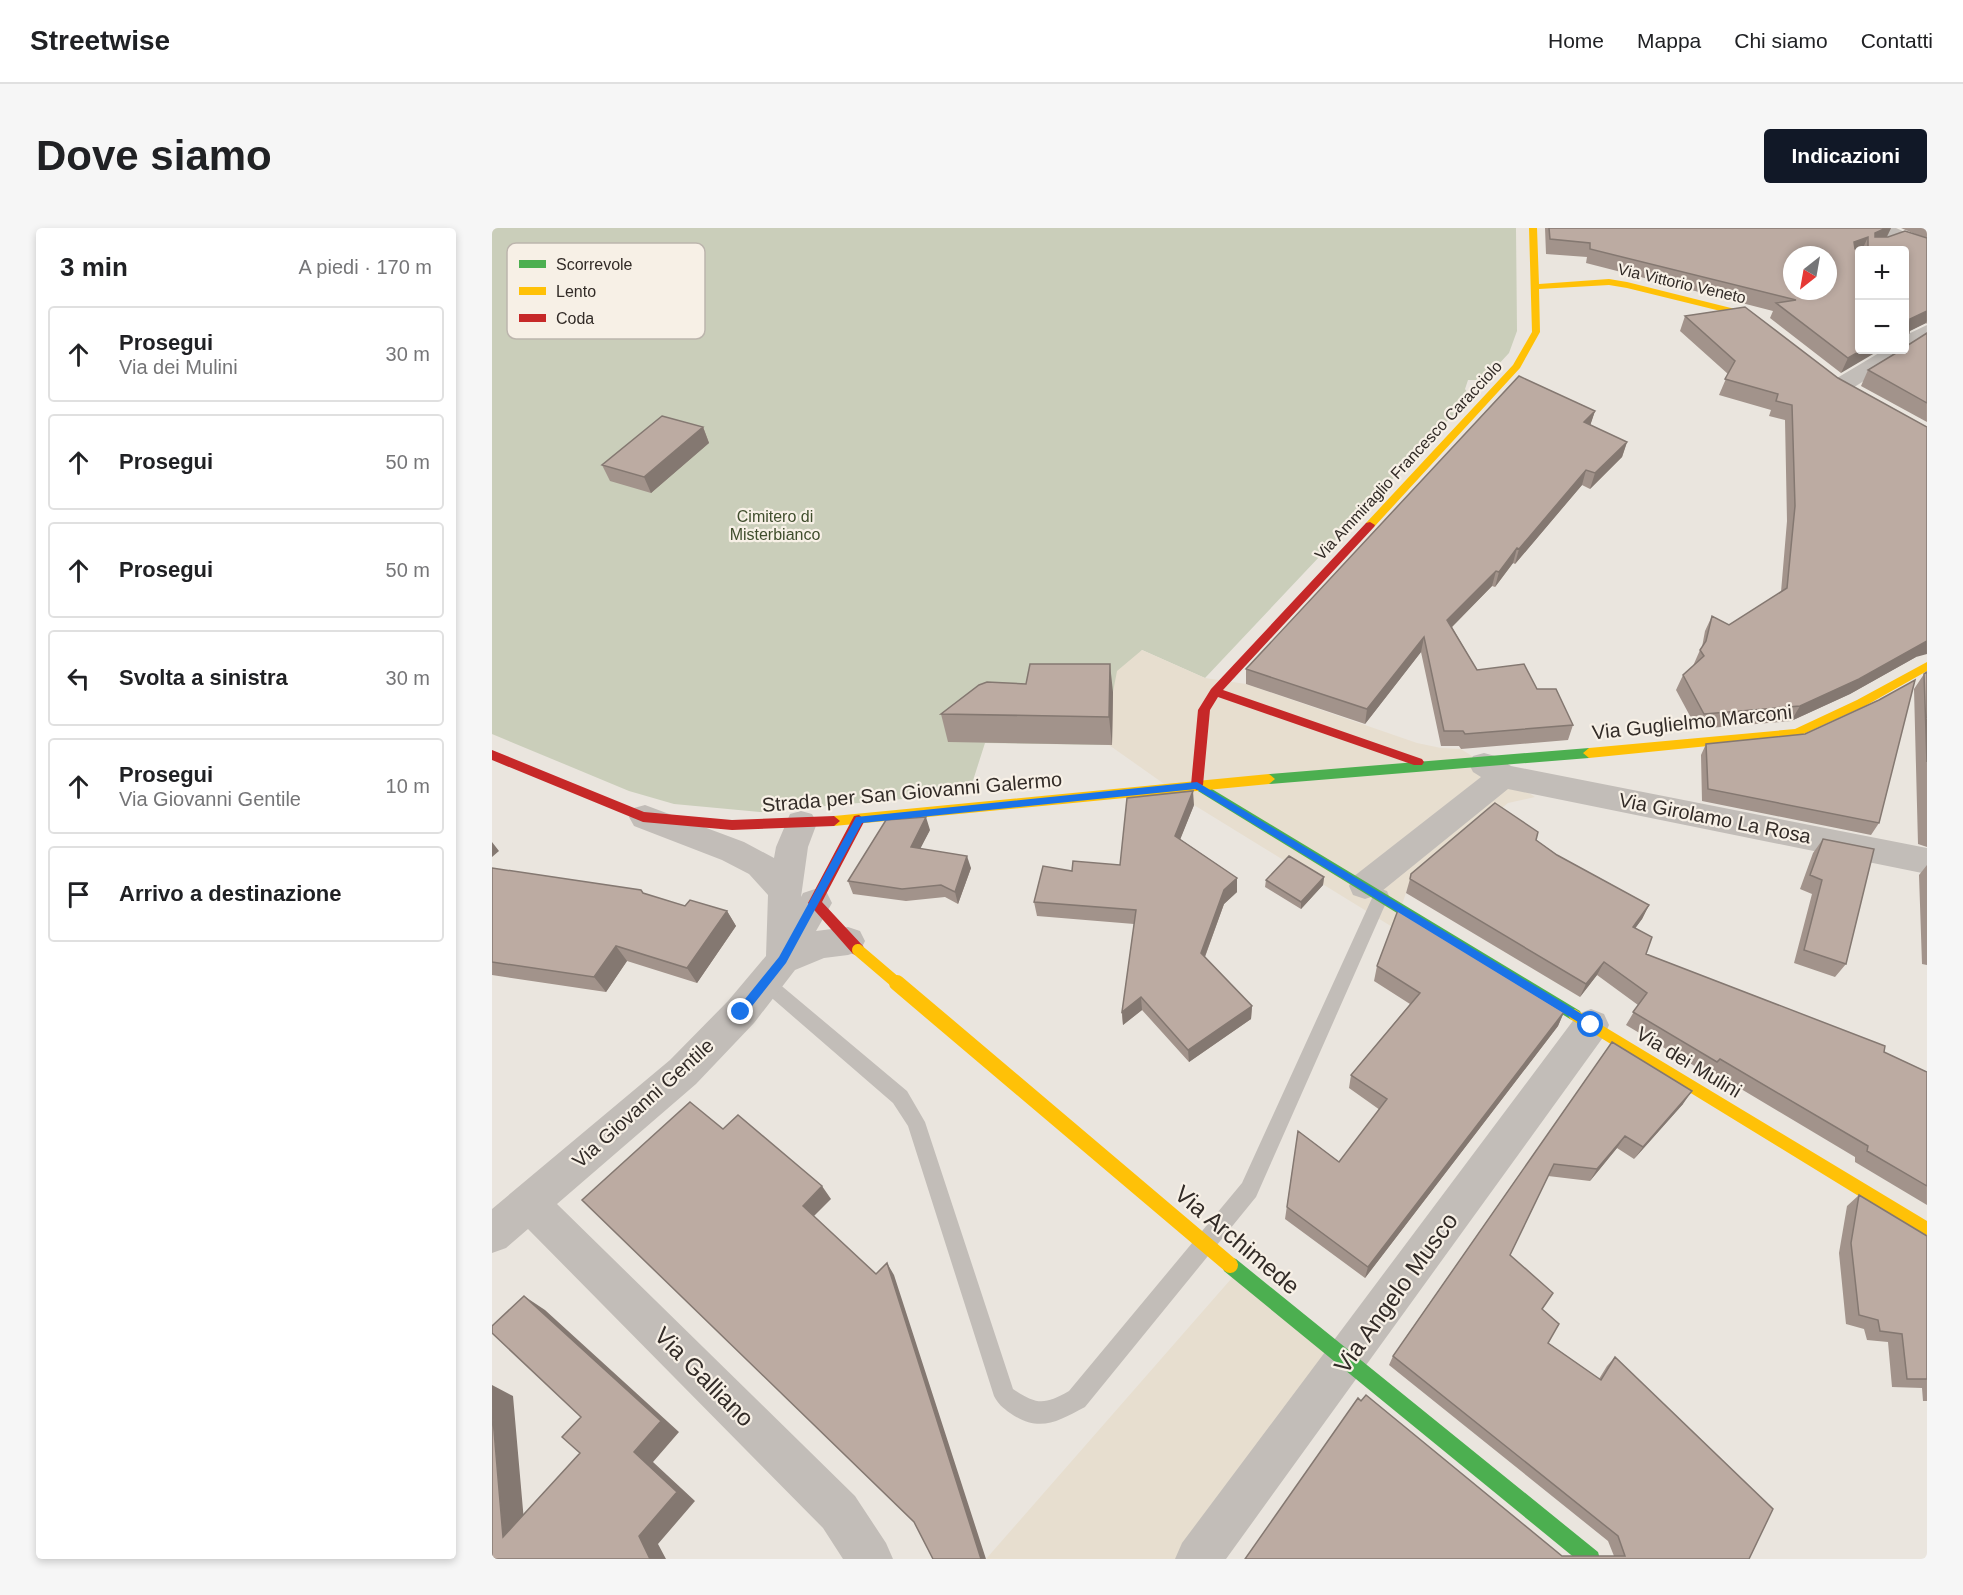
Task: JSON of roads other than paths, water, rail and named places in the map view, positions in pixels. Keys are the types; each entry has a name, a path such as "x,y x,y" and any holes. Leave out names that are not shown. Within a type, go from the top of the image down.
{"main road":[{"name":"Via Ammiraglio Francesco Caracciolo","path":"1215,692 1517,366 1536,332 1537,287 1533,228"},
{"name":"Via Vittorio Veneto","path":"1537,287 1609,282 1627,285 1748,315 1777,338"},
{"name":"Via Guglielmo Marconi","path":"1431,767 1493,769 1797,733 1861,703 1927,666"},
{"path":"1197,785 1204,710 1215,692 1431,767"},
{"name":"Strada per San Giovanni Galermo","path":"492,755 643,817 732,825 859,820 1197,785 1431,767"},
{"name":"Via dei Mulini","path":"1197,785 1927,1230"},
{"path":"800,897 859,820"},
{"name":"Via Archimede","path":"800,897 853,945 1230,1265 1591,1559"}],"street":[{"path":"1881,237 1902,238 1927,249"},
{"path":"1909,343 1927,332"},
{"path":"1840,385 1892,354"},
{"path":"1373,891 1493,769"},
{"name":"Via Girolamo La Rosa","path":"1493,769 1927,861"},
{"path":"643,817 733,851 760,865 800,897"},
{"path":"800,897 792,847 801,823"},
{"name":"Via Giovanni Gentile","path":"492,1234 683,1072 741,1012 774,971 800,897"},
{"path":"774,971 821,944 853,945"},
{"name":"Via Angelo Musco","path":"1198,1559 1346,1361 1591,1025"},
{"name":"Via Galliano","path":"529,1203 839,1512 870,1559"}],"lane":[{"path":"774,971 900,1097 916,1122 1005,1396 1029,1413 1054,1412 1077,1399 1249,1190 1373,891"}],"park label":[{"name":"Cimitero di Misterbianco","path":"775,525"}]}
